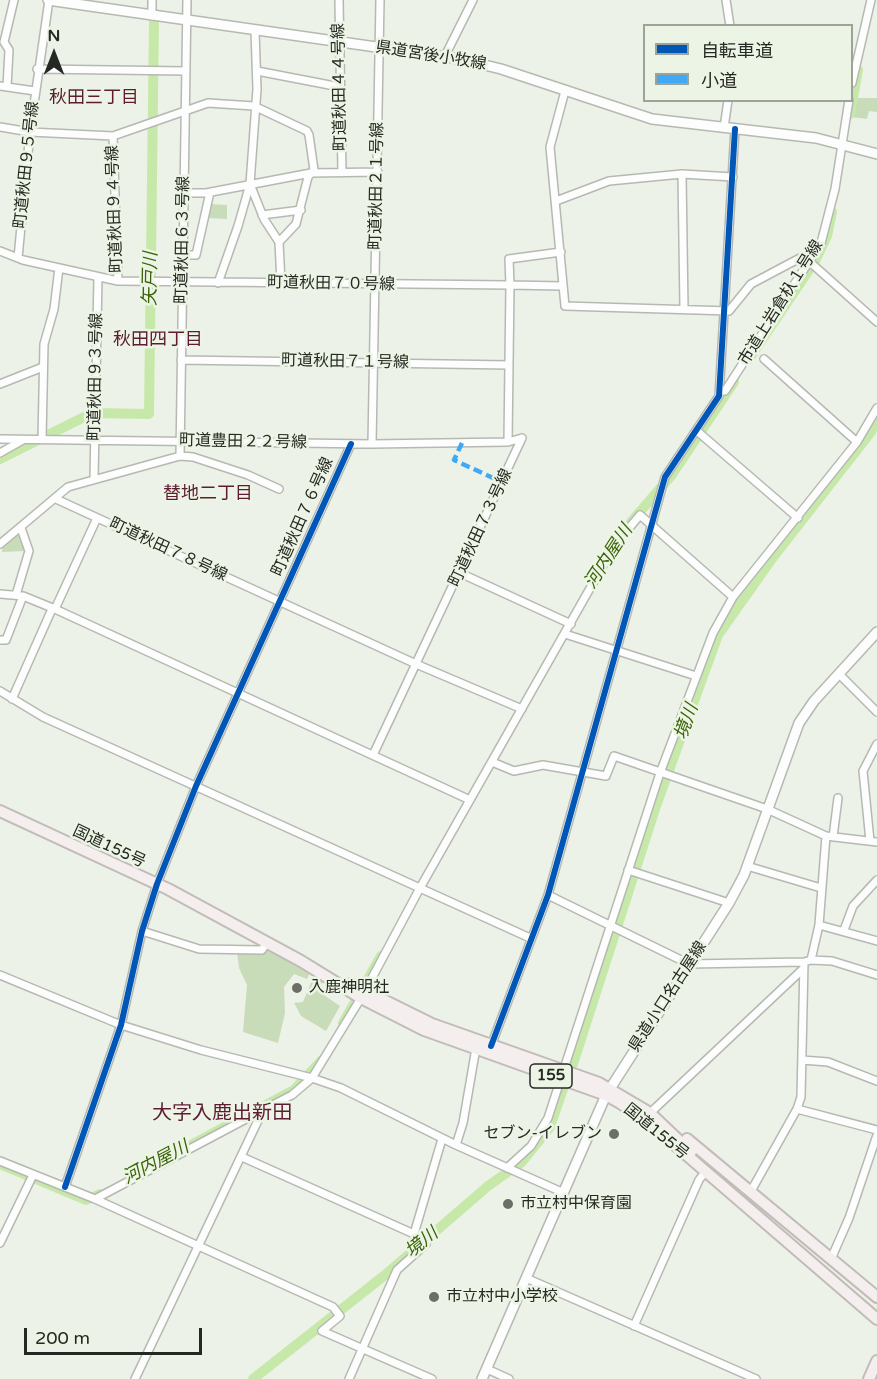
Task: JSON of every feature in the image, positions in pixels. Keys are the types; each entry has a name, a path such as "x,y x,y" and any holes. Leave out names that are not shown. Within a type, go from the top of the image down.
{"highway":[{"name":"国道155号","path":"0,811 157,884 363,994 424,1030 608,1091 650,1113 749,1207 877,1319"},
{"name":"国道155号","path":"363,994 562,1075"},
{"name":"国道155号","path":"608,1091 646,1120 721,1186 877,1314"},
{"name":"155","path":"662,1122 691,1142 877,1297"},
{"name":"155","path":"721,1186 746,1212 877,1327"},
{"path":"869,1379 877,1361"}],"main road":[{"name":"県道宮後小牧線","path":"49,0 255,31 445,56 501,69 647,118 842,142 877,154"},
{"name":"県道小口名古屋線","path":"482,1379 608,1091 729,903 747,866 799,723 814,701 877,632"}],"street":[{"path":"14,0 2,42 9,50 4,86 35,92"},
{"name":"町道秋田９５号線","path":"18,258 30,132 49,0"},
{"path":"152,0 152,16"},
{"name":"町道秋田６３号線","path":"180,456 187,0"},
{"name":"町道秋田４４号線","path":"339,0 342,173"},
{"name":"町道秋田２１号線","path":"372,444 380,0"},
{"path":"445,56 473,0"},
{"path":"726,0 730,24"},
{"path":"853,79 871,0"},
{"path":"218,283 250,184 257,71 255,31"},
{"path":"38,69 186,70"},
{"path":"257,71 340,87"},
{"path":"565,91 550,147 565,306 725,311 733,309 746,290 757,280 795,259 804,259 811,262 877,322"},
{"path":"724,128 728,102"},
{"name":"市道上岩倉杁１号線","path":"490,1046 548,895 665,477 721,391 725,391 811,262 825,232 849,102"},
{"path":"0,127 30,132 113,136 208,103 254,106 307,131 309,135 314,170 311,173 296,224 279,242"},
{"path":"721,391 735,129"},
{"name":"町道秋田９４号線","path":"113,136 118,281"},
{"path":"184,193 210,192 311,173 378,172"},
{"path":"556,201 609,182 682,174 733,177"},
{"path":"682,174 684,309"},
{"path":"250,184 262,214 279,242 281,283"},
{"path":"183,255 196,255 210,192"},
{"path":"262,214 301,210"},
{"name":"町道秋田７０号線","path":"0,251 18,258 118,281 563,286"},
{"path":"508,442 509,258 561,252"},
{"path":"42,440 44,344 54,309 59,268"},
{"name":"町道秋田９３号線","path":"94,478 98,277"},
{"path":"764,359 857,442"},
{"name":"町道秋田７１号線","path":"182,362 509,367"},
{"path":"0,384 43,367"},
{"path":"507,1167 531,1146 542,1130 628,870 713,633 733,597 857,442 877,408"},
{"path":"697,431 798,518"},
{"name":"町道豊田２２号線","path":"0,439 372,444 508,442 522,438"},
{"name":"町道秋田７３号線","path":"373,755 439,619 522,438"},
{"path":"0,453 23,440"},
{"name":"町道秋田７６号線","path":"65,1187 121,1025 142,931 157,884 196,786 351,444"},
{"path":"0,544 68,488 94,478 180,456 193,457 248,475 279,489"},
{"name":"町道秋田７８号線","path":"56,499 416,664 522,709"},
{"path":"96,1199 292,1095 312,1078 363,994 420,888 614,546 640,515 733,597"},
{"path":"13,700 53,609 97,518"},
{"path":"0,640 6,640 20,596 29,551 21,528"},
{"path":"460,573 571,624"},
{"path":"0,594 20,596 53,609 470,800"},
{"path":"565,634 696,676"},
{"path":"839,674 877,712"},
{"path":"0,691 44,717 530,938"},
{"path":"492,762 514,771 543,765 606,776 614,756 767,809 830,836 873,841 863,771 877,744"},
{"path":"751,1191 797,1109 801,1097 806,964 819,925 821,888 838,798"},
{"path":"747,866 821,888"},
{"path":"628,870 729,903"},
{"path":"844,930 853,906 877,880"},
{"path":"548,895 609,927 689,964 806,964 832,961 877,975"},
{"path":"819,925 844,930 877,941"},
{"path":"142,931 199,949 262,950 267,942"},
{"path":"650,1113 806,964"},
{"path":"0,975 121,1025 201,1050 312,1078 341,1088 442,1139 564,1193"},
{"path":"456,1145 463,1123 476,1048"},
{"path":"802,1060 828,1062 877,1080"},
{"path":"797,1109 877,1133 849,1218 831,1259"},
{"path":"135,1379 263,1110"},
{"path":"414,1234 442,1139"},
{"path":"242,1157 414,1234 424,1241 397,1270 349,1379"},
{"path":"0,1161 96,1199 333,1307 340,1316 322,1331 432,1379"},
{"path":"634,1326 699,1180 705,1172"},
{"path":"0,1243 33,1175"},
{"path":"526,1278 756,1379"},
{"path":"487,1369 509,1379"}],"green space":[{"path":"855,98 877,98 877,112 869,111 867,119 851,117"},
{"path":"210,204 227,205 227,219 206,218"},
{"path":"18,533 22,534 26,551 2,552 3,544"},
{"path":"260,942 311,970 307,979 294,974 284,987 285,1013 278,1043 243,1032 247,985 239,968 237,952 250,951"},
{"path":"315,973 324,978 318,991 340,1006 326,1031 301,1016 294,1003 303,1002"}],"waterway":[{"name":"矢戸川","path":"0,459 92,413 149,414 154,21"},
{"name":"河内屋川","path":"853,98 858,70"},
{"name":"河内屋川","path":"850,114 852,102"},
{"name":"河内屋川","path":"749,359 815,261 827,236 832,212"},
{"name":"河内屋川","path":"631,522 671,476 734,382"},
{"name":"境川","path":"573,1064 656,806 718,635 771,560 871,432 877,419"},
{"name":"河内屋川","path":"343,1023 381,956"},
{"name":"河内屋川","path":"193,1144 294,1090 322,1060"},
{"name":"境川","path":"253,1379 385,1275 488,1186 522,1162 550,1127 564,1086"},
{"name":"河内屋川","path":"0,1164 86,1200 100,1194"}],"marked path":[{"path":"462,443 454,460 502,482"}],"cycle path":[{"path":"491,1046 548,895 665,477 719,396 735,129"},
{"path":"65,1187 121,1025 142,931 157,884 196,786 351,444"}],"place":[{"name":"入鹿神明社","path":"297,988"},
{"name":"セブン-イレブン","path":"614,1134"},
{"name":"市立村中保育園","path":"508,1204"},
{"name":"市立村中小学校","path":"434,1297"}],"district":[{"name":"秋田三丁目","path":"94,98"},
{"name":"秋田四丁目","path":"158,340"},
{"name":"替地二丁目","path":"208,494"},
{"name":"大字入鹿出新田","path":"222,1114"}]}
